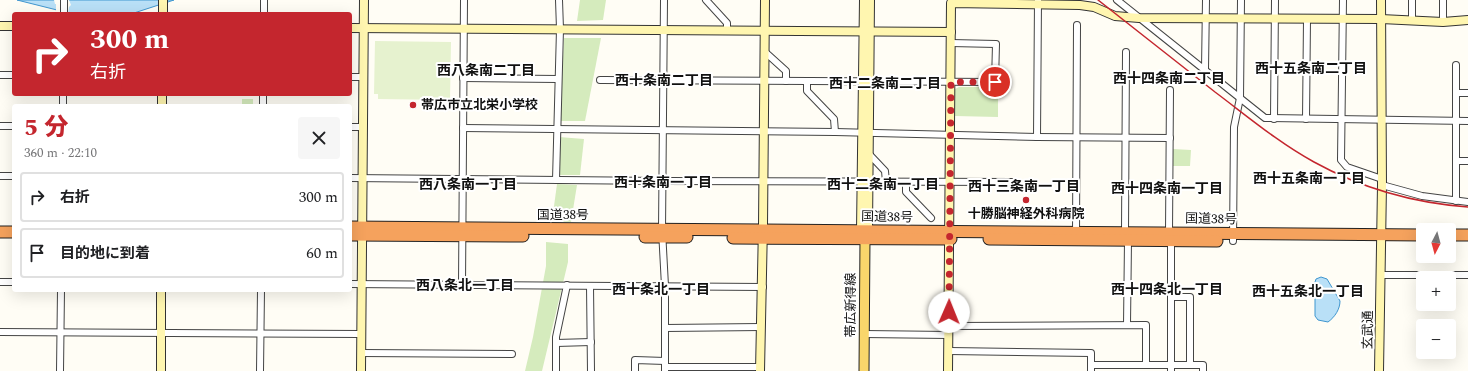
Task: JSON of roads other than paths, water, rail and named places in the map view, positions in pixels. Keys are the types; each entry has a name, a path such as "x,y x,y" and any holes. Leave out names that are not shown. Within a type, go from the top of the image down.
{"highway":[{"path":"0,224 12,224"},
{"name":"国道38号","path":"352,228 362,231 462,232 763,234 865,233 1381,238 1416,236"},
{"name":"国道38号","path":"352,234 362,231"},
{"path":"0,232 12,232"},
{"path":"1456,235 1468,235"},
{"name":"国道38号","path":"1381,238 1416,241"},
{"path":"1456,242 1468,242"}],"main road":[{"name":"帯広新得線","path":"864,371 865,233"}],"street":[{"path":"64,0 64,12"},
{"path":"163,0 163,12"},
{"path":"264,0 264,12"},
{"path":"361,371 364,0"},
{"path":"462,285 464,0"},
{"path":"556,180 560,29 559,0"},
{"path":"664,0 662,80 662,233 665,286 665,366"},
{"path":"706,0 727,23 727,31"},
{"path":"635,371 635,360 665,366 761,369 765,0"},
{"path":"864,0 867,31"},
{"path":"865,233 867,31 870,0"},
{"path":"1117,0 1265,118 1468,121"},
{"path":"1205,69 1206,0"},
{"path":"1233,237 1234,127 1240,98 1241,0"},
{"path":"1274,118 1275,0"},
{"path":"1343,0 1341,160 1347,168 1422,196 1456,202 1468,202"},
{"name":"玄武通","path":"1379,371 1382,182 1382,0"},
{"path":"1412,0 1412,21"},
{"path":"1443,0 1443,22"},
{"path":"948,371 951,2 1037,2 1080,5 1094,7 1115,16 1139,18 1381,19 1443,22 1468,20"},
{"path":"1037,2 1037,137"},
{"path":"1306,119 1307,19"},
{"path":"1076,236 1077,25"},
{"path":"0,26 12,26"},
{"path":"352,28 951,32"},
{"path":"600,80 995,82 996,44 951,43"},
{"path":"765,52 786,71 786,81"},
{"path":"1126,52 1128,325"},
{"path":"1456,64 1456,202"},
{"path":"0,75 12,75"},
{"path":"352,77 363,77"},
{"path":"463,78 558,80"},
{"path":"807,81 807,91 834,119 835,132"},
{"path":"1170,90 1171,368"},
{"path":"1456,93 1468,93"},
{"path":"0,126 12,126"},
{"path":"352,127 363,127"},
{"path":"463,128 835,132 1077,138 1170,138"},
{"path":"865,133 868,153 865,182"},
{"path":"868,153 885,171 886,182"},
{"path":"1456,161 1468,161"},
{"path":"0,176 12,176"},
{"path":"352,178 763,182 1014,182"},
{"path":"906,182 906,192 932,218"},
{"path":"1381,275 1468,275"},
{"path":"0,282 12,282"},
{"path":"352,284 762,287"},
{"path":"556,371 556,342 567,285"},
{"path":"590,286 591,371"},
{"path":"60,371 61,292"},
{"path":"161,292 161,371"},
{"path":"260,371 261,292"},
{"path":"1171,297 1190,297 1190,365"},
{"path":"949,326 1146,325 1146,365"},
{"path":"665,328 761,328"},
{"path":"0,332 361,334"},
{"path":"864,334 948,335"},
{"path":"556,342 591,342"},
{"path":"949,351 1091,353 1091,368 1146,365 1171,368 1190,365 1203,365 1203,371"},
{"path":"361,353 512,354"}],"water":[{"path":"17,0 174,0 137,12 65,12"},
{"path":"1321,277 1327,279 1340,301 1337,313 1328,322 1318,320 1315,316 1315,282 1316,279"}],"railway":[{"path":"1098,0 1263,129 1301,155 1332,171 1369,187 1408,198 1468,207"}],"place":[{"name":"帯広市立北栄小学校","path":"413,105"},
{"name":"十勝脳神経外科病院","path":"1026,200"}],"district":[{"name":"西十五条南二丁目","path":"1311,68"},
{"name":"西八条南二丁目","path":"486,70"},
{"name":"西十四条南二丁目","path":"1169,78"},
{"name":"西十条南二丁目","path":"664,80"},
{"name":"西十二条南二丁目","path":"885,83"},
{"name":"西十五条南一丁目","path":"1309,178"},
{"name":"西十条南一丁目","path":"663,182"},
{"name":"西八条南一丁目","path":"468,184"},
{"name":"西十二条南一丁目","path":"883,184"},
{"name":"西十三条南一丁目","path":"1024,186"},
{"name":"西十四条南一丁目","path":"1167,188"},
{"name":"西八条北一丁目","path":"465,285"},
{"name":"西十条北一丁目","path":"661,289"},
{"name":"西十四条北一丁目","path":"1167,289"},
{"name":"西十五条北一丁目","path":"1308,291"}]}
